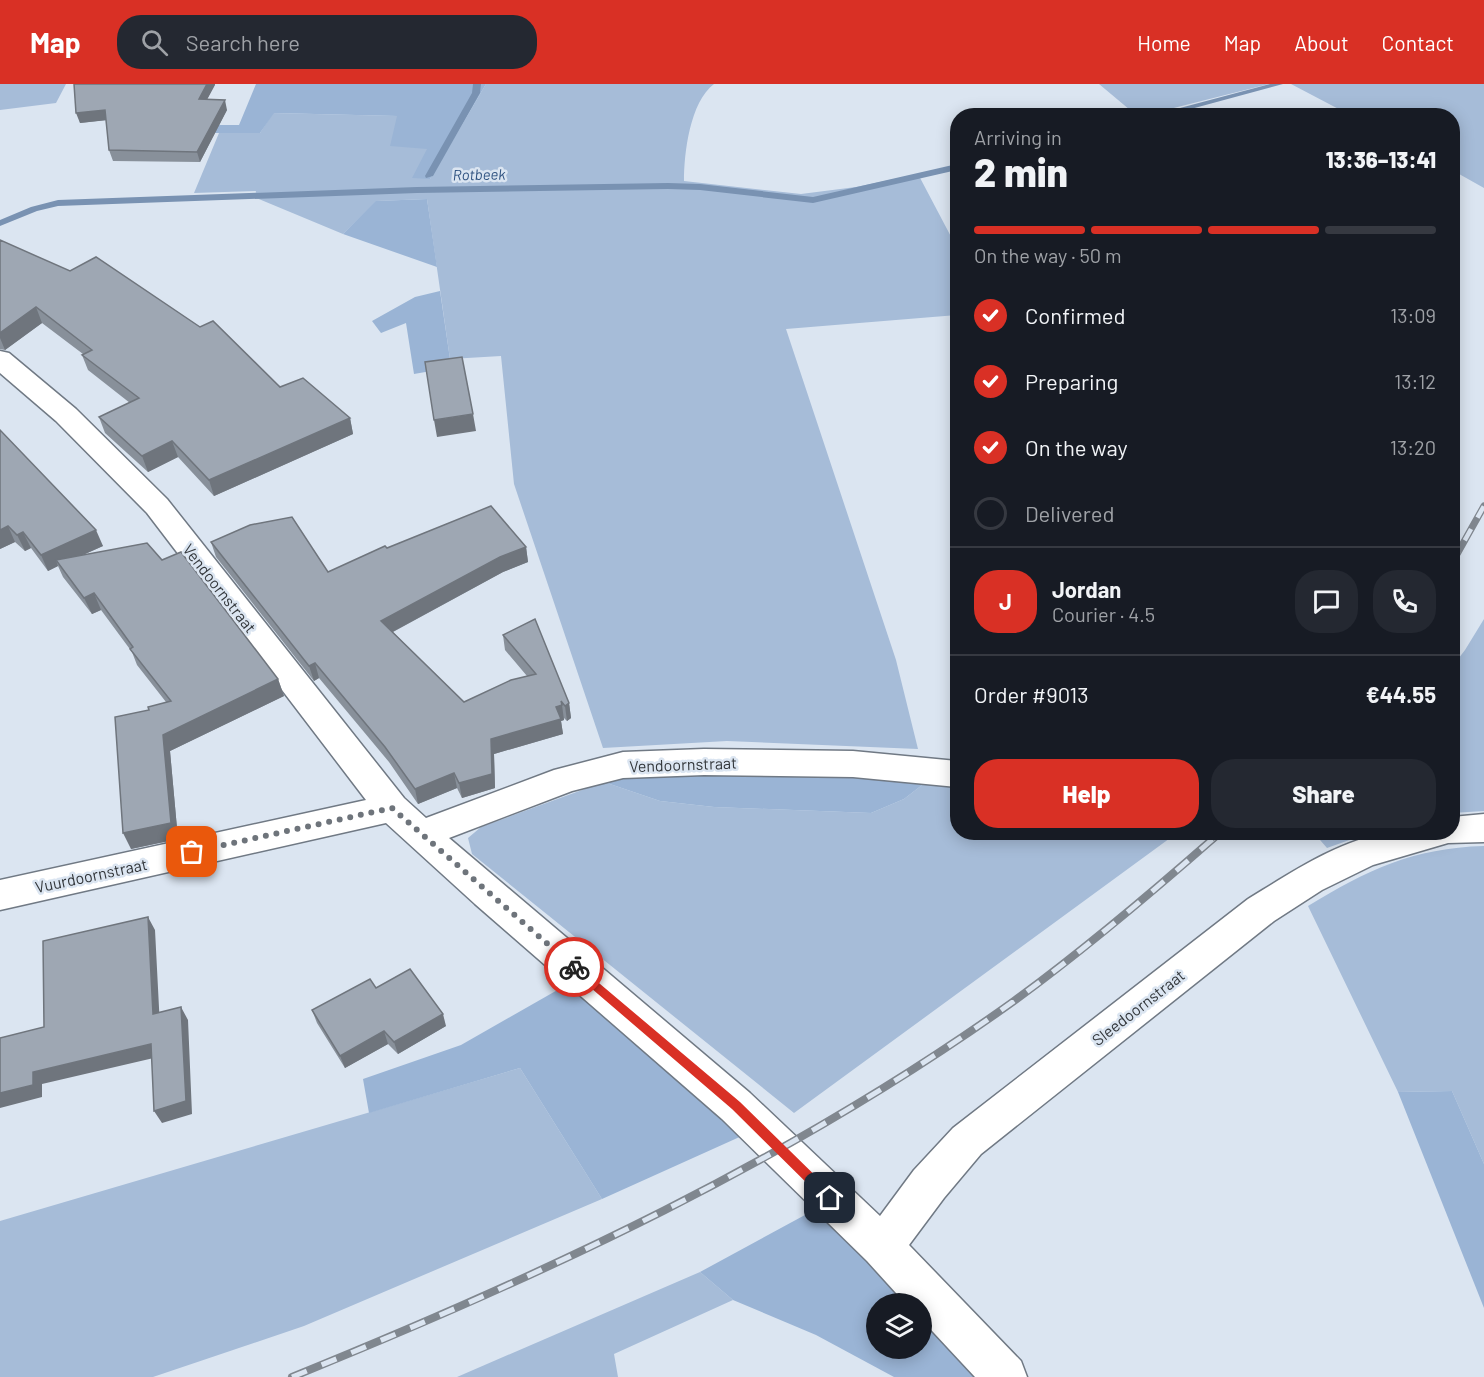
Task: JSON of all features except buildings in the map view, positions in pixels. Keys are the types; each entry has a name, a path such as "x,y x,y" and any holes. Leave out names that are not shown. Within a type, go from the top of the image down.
{"street":[{"name":"Vendoornstraat","path":"0,359 66,415 157,507 392,808 736,1106 882,1247 1005,1377"},
{"name":"Vendoornstraat","path":"421,834 566,779 623,765 704,762 842,764 950,773"},
{"name":"Vuurdoornstraat","path":"0,895 392,808"},
{"path":"1460,830 1484,828"},
{"name":"Sleedoornstraat","path":"882,1247 929,1184 967,1142 1261,910 1309,880 1364,853 1411,840"}],"shaded area":[{"path":"0,84 66,84 56,103 0,110"},
{"path":"256,84 486,84 430,179 412,178 427,149 390,146 397,116 274,113 260,133 210,133 214,125 239,125"},
{"path":"486,84 714,84 706,92 694,115 687,143 684,181 801,194 856,187 918,174 950,235 950,316 786,329 896,660 918,749 727,741 603,748 514,484 501,356 450,359 427,199 377,201 343,234 254,197 256,191 194,193 219,133 260,133 273,113 398,116 427,149 430,179"},
{"path":"1099,84 1269,84 1174,108 1128,108"},
{"path":"1291,84 1484,84 1484,188 1460,174 1460,108 1337,108"},
{"path":"427,199 437,267 343,234 376,201"},
{"path":"440,291 450,359 448,368 414,374 406,323 381,333 372,321 415,297"},
{"path":"1484,619 1484,811 1460,812 1460,657"},
{"path":"695,774 855,777 926,782 904,799 871,813 714,807 660,801 604,782 637,776"},
{"path":"604,782 660,801 714,807 871,813 904,799 926,782 950,785 950,840 1167,840 794,1113 472,854 468,838 481,827"},
{"path":"1320,840 1349,840 1327,848"},
{"path":"1484,846 1484,1164 1452,1091 1398,1092 1308,906 1350,882 1392,863 1435,851"},
{"path":"568,984 744,1135 602,1199 520,1068 369,1113 363,1079 461,1045"},
{"path":"520,1068 602,1199 304,1326 153,1377 0,1377 0,1221"},
{"path":"1452,1091 1484,1164 1484,1308 1398,1092"},
{"path":"816,1209 920,1293 866,1293 866,1359 932,1359 932,1308 990,1377 894,1377 816,1335 733,1300 700,1272"},
{"path":"700,1272 733,1300 614,1354 618,1377 457,1377"}],"waterway":[{"path":"429,176 476,93 477,84"},
{"name":"Rotbeek","path":"1185,108 1279,84"},
{"name":"Rotbeek","path":"0,223 34,209 58,203 417,190 668,186 700,187 813,200 950,169"}],"railway":[{"path":"1460,549 1484,506"},
{"path":"292,1377 480,1298 573,1255 754,1163 843,1112 930,1059 1014,1001 1066,962 1212,840"}],"way so far":[{"path":"192,852 392,808 574,967"}],"route":[{"path":"574,967 736,1106 830,1198"}]}
